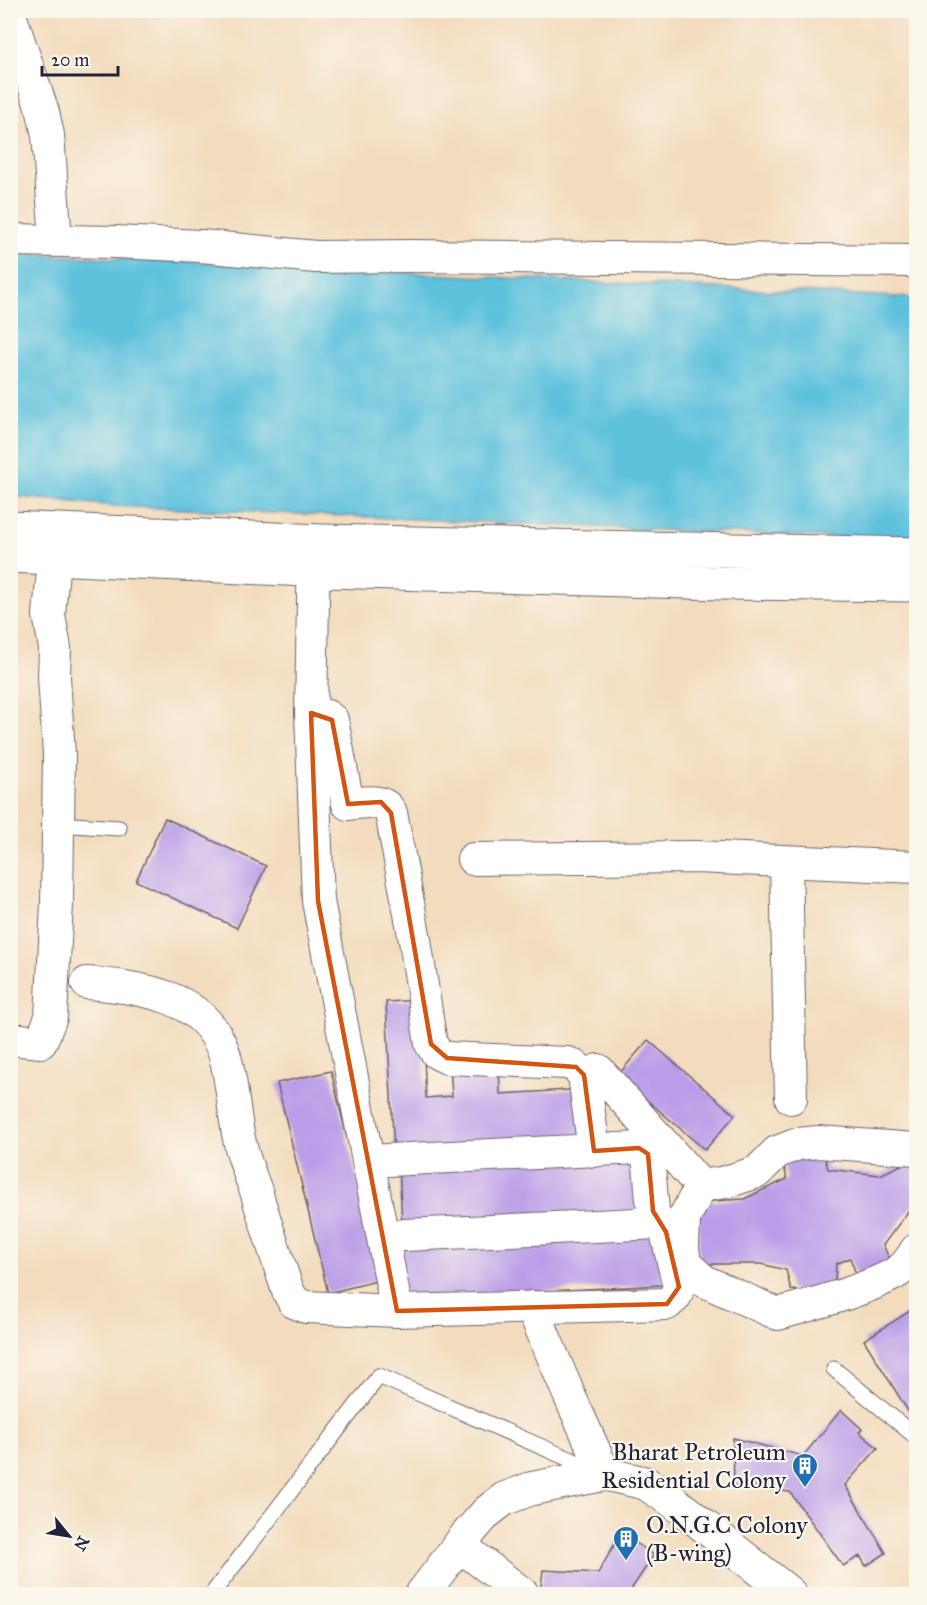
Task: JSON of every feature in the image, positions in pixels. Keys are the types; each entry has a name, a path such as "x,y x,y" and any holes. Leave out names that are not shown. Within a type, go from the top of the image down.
{"street":[{"path":"10,15 43,112 48,135 56,240"},
{"path":"10,240 201,246 316,257 916,261"},
{"path":"10,528 54,544 314,556 531,562 624,580 916,585"},
{"path":"10,556 54,544"},
{"path":"10,1039 41,1042 51,1017 57,904 59,754 54,677 55,648 49,615 54,544"},
{"path":"624,580 625,548"},
{"path":"531,562 625,548 916,554"},
{"path":"314,556 311,713 318,901 397,1311"},
{"path":"311,713 327,716 332,720 348,804"},
{"path":"315,807 381,802 388,807 391,813 415,940 431,1044 437,1053 447,1058 568,1063 576,1067 584,1075 594,1151"},
{"path":"473,859 697,857 916,867"},
{"path":"786,861 791,1098"},
{"path":"87,982 121,985 155,993 186,1005 213,1028 224,1054 240,1143 288,1292 294,1302 306,1307 397,1311 668,1304 675,1297 679,1287 666,1232 657,1223 653,1211 648,1154 639,1148 368,1161"},
{"path":"597,1070 701,1186"},
{"path":"701,1186 726,1182 757,1172 777,1152 798,1144 818,1142 916,1149"},
{"path":"701,1186 684,1218 685,1264 704,1281 778,1314 846,1294 896,1274 910,1261 916,1250"},
{"path":"383,1236 657,1223"},
{"path":"532,1307 605,1474"},
{"path":"422,1594 487,1512 504,1498 530,1489 605,1474 645,1484 670,1499 790,1594"},
{"path":"459,1545 523,1594"}],"lane":[{"path":"58,824 119,828"},
{"path":"834,1369 916,1437"},
{"path":"212,1594 380,1376 605,1474"}],"highlighted area":[{"path":"311,713 332,720 348,804 381,802 391,813 431,1044 447,1058 576,1067 584,1075 594,1151 639,1148 648,1154 653,1211 666,1232 679,1287 667,1304 397,1311 318,901"}],"water":[{"path":"10,253 916,298 916,541 116,506 11,496"}],"building":[{"path":"165,818 266,866 237,928 136,881"},
{"path":"421,1000 426,1098 452,1096 450,1065 499,1062 500,1094 584,1089 587,1141 394,1153 386,1002"},
{"path":"648,1040 735,1115 705,1150 618,1075"},
{"path":"331,1071 381,1280 328,1293 277,1083"},
{"path":"822,1148 828,1169 880,1175 916,1158 916,1201 883,1245 892,1264 860,1284 850,1258 836,1264 834,1294 791,1290 786,1270 761,1264 699,1264 699,1202 744,1199 787,1179 782,1157"},
{"path":"637,1154 639,1210 402,1223 399,1167"},
{"path":"661,1233 663,1285 400,1299 397,1248"},
{"path":"916,1307 916,1412 911,1416 864,1340"},
{"name":"Bharat Petroleum Residential Colony","path":"841,1410 862,1429 859,1432 878,1448 845,1485 886,1553 866,1566 860,1556 843,1566 790,1492 734,1486 733,1438 803,1456"},
{"name":"O.N.G.C Colony (B-wing)","path":"621,1533 654,1555 632,1588 632,1594 540,1594 543,1570 598,1573"}],"place":[{"name":"Bharat Petroleum Residential Colony","path":"805,1489"},
{"name":"O.N.G.C Colony (B-wing)","path":"626,1562"}]}
